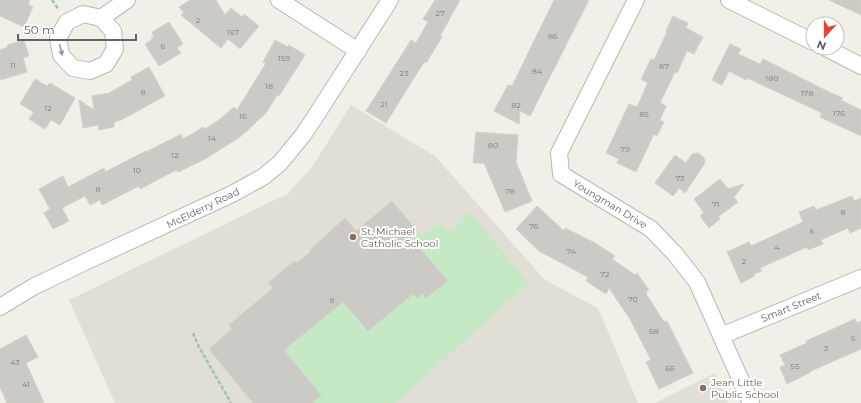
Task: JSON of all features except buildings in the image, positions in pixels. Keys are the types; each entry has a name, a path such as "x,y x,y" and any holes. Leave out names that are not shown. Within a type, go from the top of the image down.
{"street":[{"path":"101,18 128,0"},
{"path":"279,0 358,51"},
{"name":"McElderry Road","path":"0,307 33,287 87,260 232,194 263,177 280,163 303,135 390,0"},
{"name":"Youngman Drive","path":"636,0 559,153 561,174 651,228 675,254 697,282 751,403"},
{"path":"730,0 805,38"},
{"path":"842,56 861,66"},
{"name":"Smart Street","path":"721,336 861,278"}],"path":[{"path":"193,333 198,347 231,403"}],"shaded area":[{"name":"St. Michael Catholic School","path":"351,105 436,157 545,280 598,308 638,403 115,403 69,300 287,194 312,167"},
{"name":"Jean Little Public School","path":"715,373 728,403 655,403"}],"green space":[{"path":"470,212 529,283 396,403 312,403 321,395 284,350 343,302 368,331 413,294 417,298 422,294 427,298 447,281 409,236 417,231 422,237 440,223 448,232 461,222 459,220"}],"place":[{"name":"St. Michael Catholic School","path":"353,237"},
{"name":"Jean Little Public School","path":"703,388"}]}
